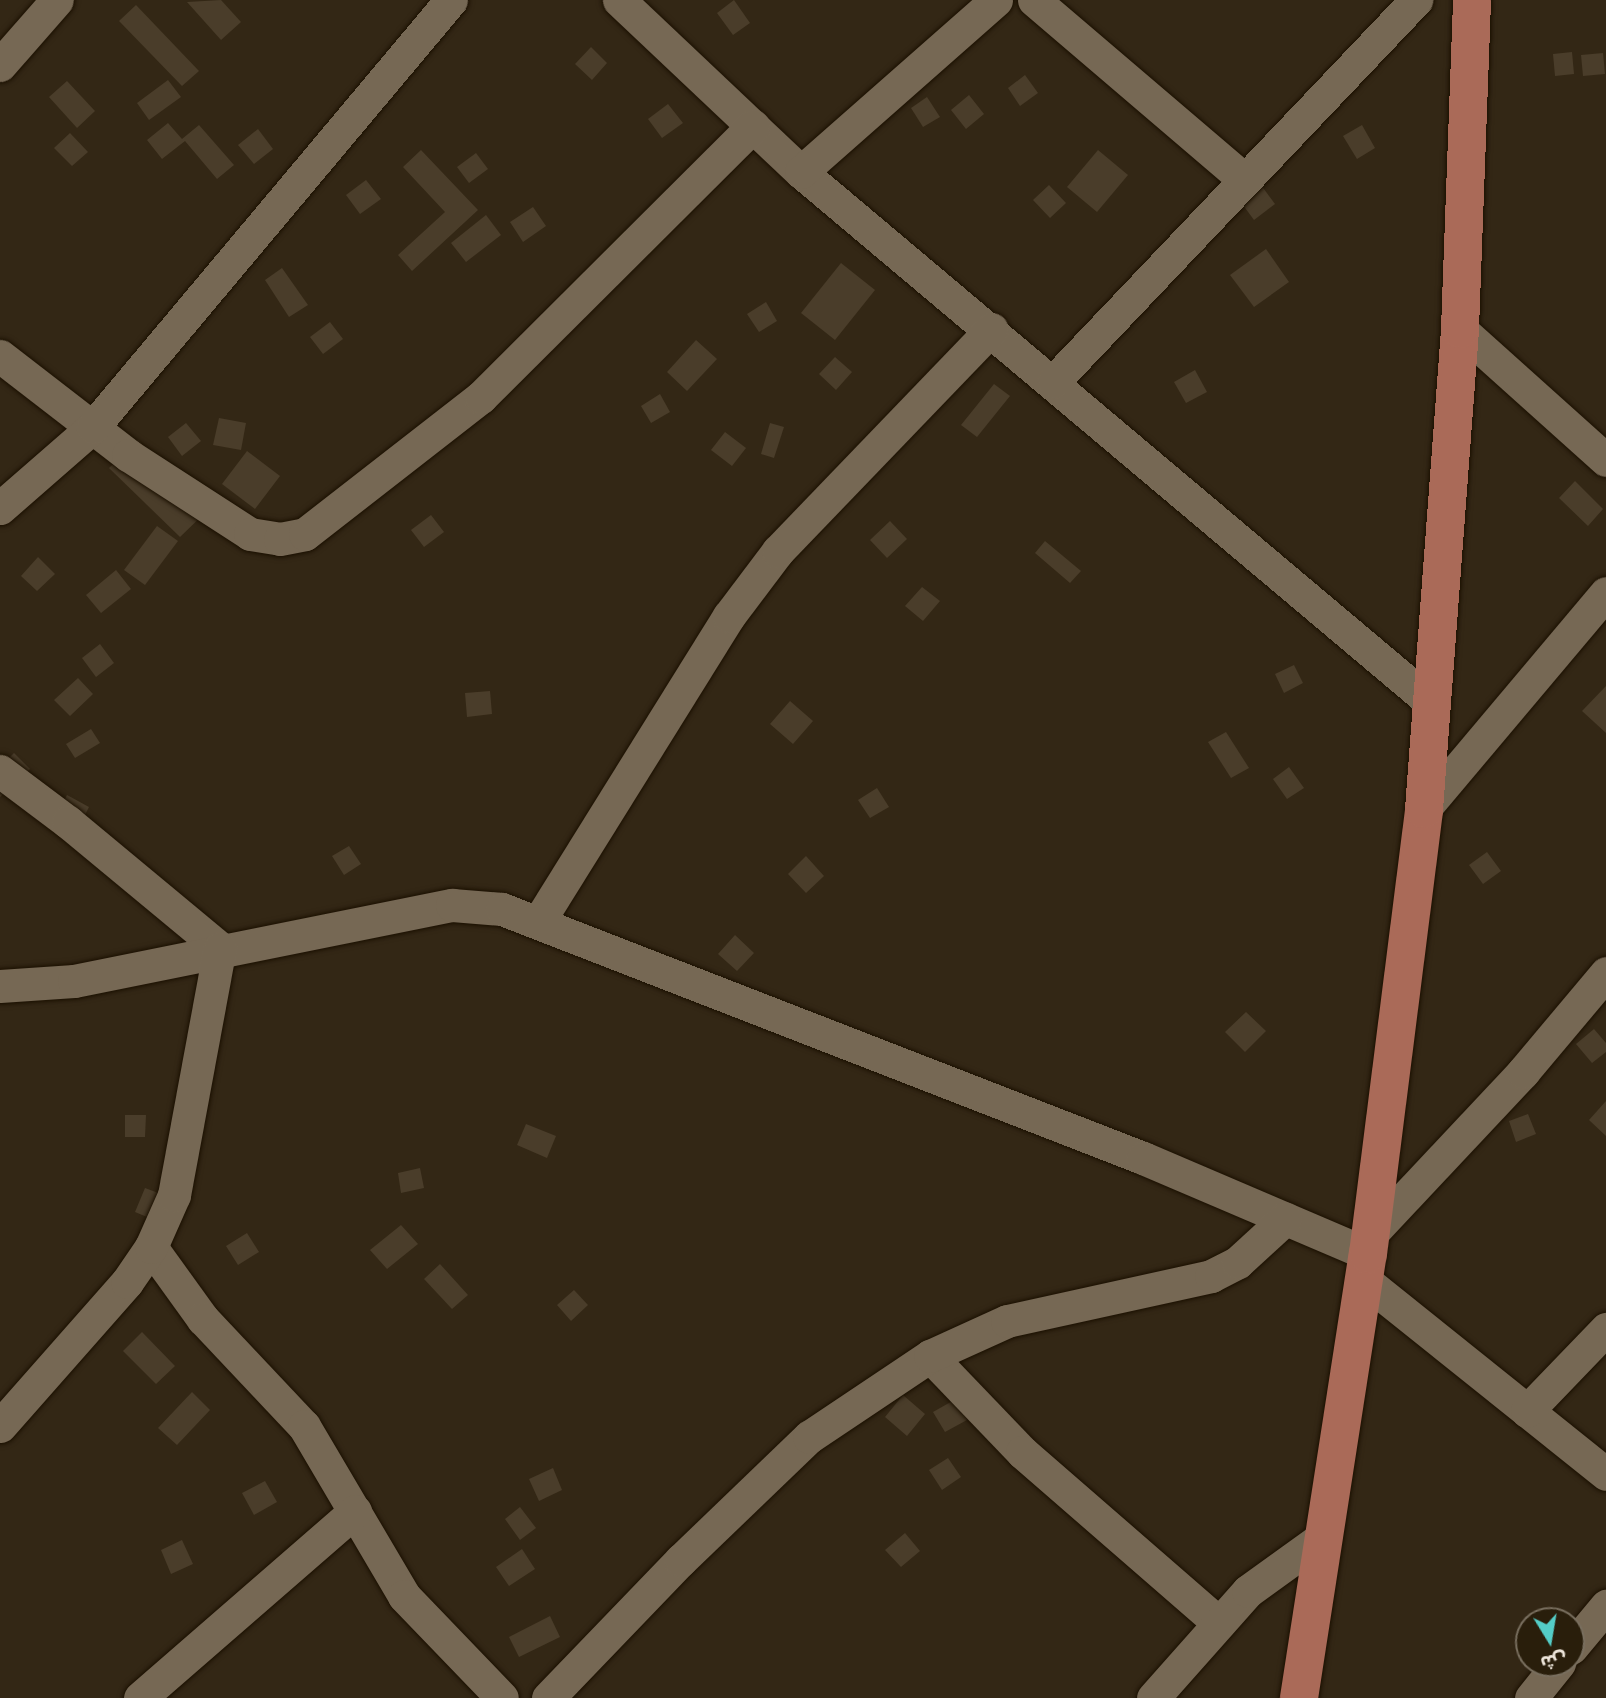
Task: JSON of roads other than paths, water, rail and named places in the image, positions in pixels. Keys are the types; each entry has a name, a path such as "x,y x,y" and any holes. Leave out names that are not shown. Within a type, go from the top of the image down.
{"main road":[{"path":"1299,1698 1367,1257 1424,809 1460,329 1472,0"}],"street":[{"path":"0,65 57,0"},
{"path":"0,508 93,427 451,0"},
{"path":"619,0 801,172 1054,381 1433,704"},
{"path":"801,172 996,0"},
{"path":"1034,0 1245,180"},
{"path":"1054,381 1416,0"},
{"path":"0,356 93,427 250,534 280,540 305,534 481,397 753,126"},
{"path":"540,921 729,616 778,551 992,329"},
{"path":"1460,329 1606,460"},
{"path":"1424,809 1606,593"},
{"path":"0,771 68,822 220,948"},
{"path":"5,992 74,981 220,948 452,905 502,909 540,921 625,960 1143,1158 1367,1257 1527,1410 1606,1474"},
{"path":"0,1426 127,1282 151,1247 174,1195 220,948"},
{"path":"1367,1257 1606,973"},
{"path":"548,1698 681,1560 809,1437 930,1356 1007,1321 1210,1276 1238,1262 1285,1219"},
{"path":"151,1247 203,1319 304,1426 404,1596 502,1698"},
{"path":"1527,1410 1606,1329"},
{"path":"930,1356 1023,1452 1219,1623"},
{"path":"139,1698 355,1511"},
{"path":"1153,1698 1248,1591 1324,1537"},
{"path":"1585,1631 1606,1606"},
{"path":"1531,1698 1548,1677"}]}
